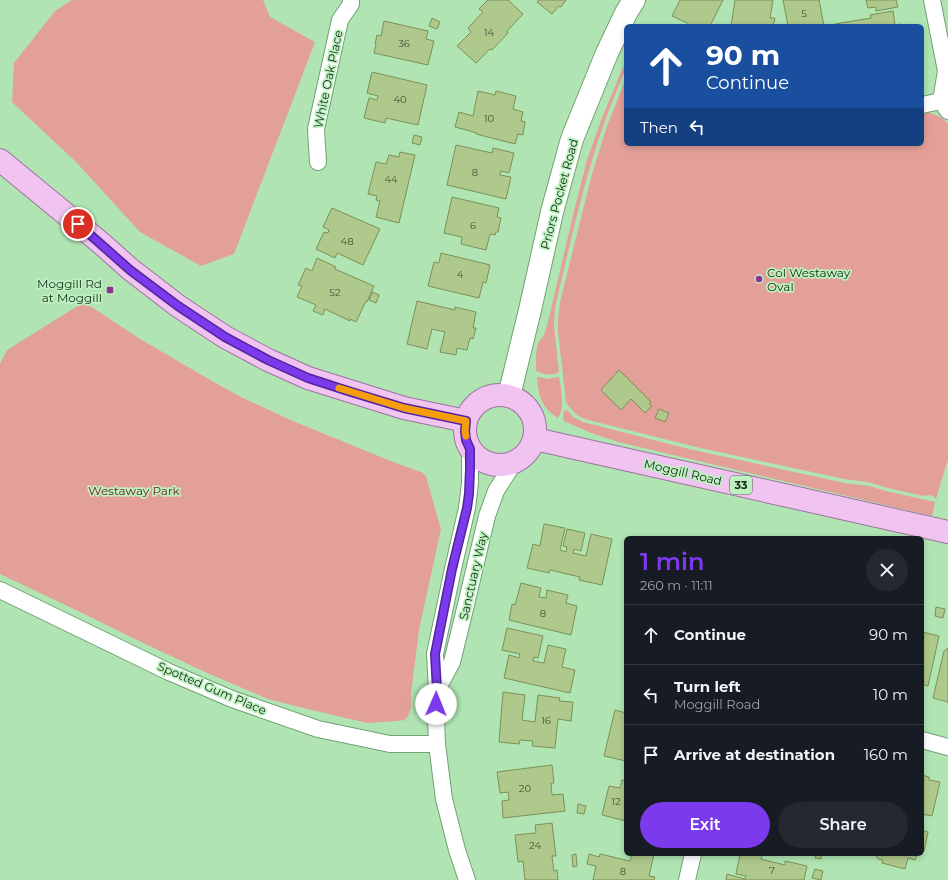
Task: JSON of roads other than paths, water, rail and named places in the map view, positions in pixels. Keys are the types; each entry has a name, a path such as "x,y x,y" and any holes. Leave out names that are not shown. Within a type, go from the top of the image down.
{"main road":[{"path":"2,166 102,244 130,270 178,306 225,337 268,360 308,378 404,408 466,421"},
{"path":"498,395 509,396 519,401 527,408 533,417 536,428 535,439 527,454 513,464 501,466 489,464 478,458 470,449 466,440 466,421 471,411 478,403 487,398 498,395"},
{"name":"Moggill Road","path":"535,439 948,532"}],"street":[{"name":"White Oak Place","path":"318,162 316,130 340,20 351,4 351,0"},
{"name":"Priors Pocket Road","path":"509,396 552,212 572,139 607,53 626,13 634,0"},
{"path":"924,105 945,106 946,71 932,0"},
{"name":"Sanctuary Way","path":"467,880 457,850 444,799 437,744 435,654 452,569 467,508 470,483 470,449"},
{"name":"Sanctuary Way","path":"437,690 452,662 487,516 496,491 513,464"},
{"name":"Spotted Gum Place","path":"0,590 169,672 232,699 318,729 390,744 437,744"},
{"path":"924,740 948,746"},
{"path":"687,880 693,856"}],"place":[{"name":"Col Westaway Oval","path":"759,279"},
{"name":"Moggill Rd at Moggill","path":"110,290"}],"park label":[{"name":"Westaway Park","path":"134,490"}]}
